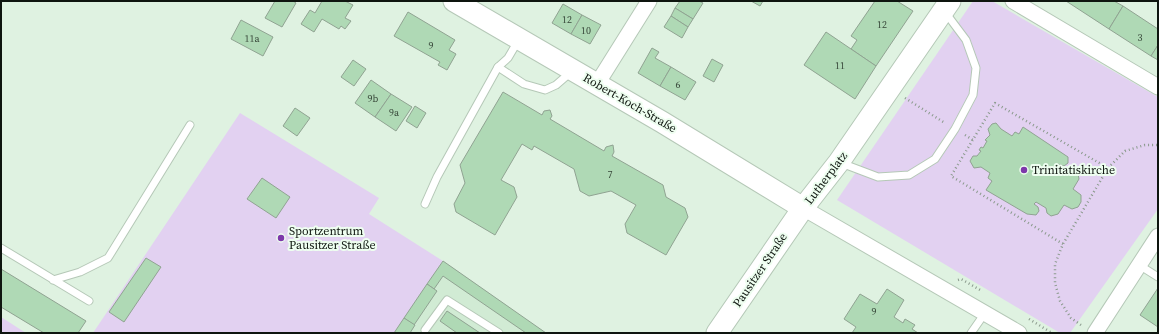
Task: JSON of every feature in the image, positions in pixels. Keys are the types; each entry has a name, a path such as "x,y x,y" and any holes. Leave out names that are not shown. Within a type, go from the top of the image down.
{"street":[{"name":"Robert-Koch-Straße","path":"454,1 597,84 803,208"},
{"path":"597,84 649,1"},
{"path":"1013,1 1158,88"},
{"name":"Lutherplatz","path":"946,5 839,162 803,208 1019,333"},
{"name":"Pausitzer Straße","path":"717,333 803,208"},
{"path":"1090,331 1139,265 1158,236"}],"lane":[{"path":"839,162 878,177 909,175 935,159 955,129 973,95 976,68 966,40 946,5"},
{"path":"425,204 437,177 498,67 508,58 519,39"},
{"path":"498,67 524,84 545,90 556,85 573,70"},
{"path":"53,280 80,272 108,258 190,125"},
{"path":"1,248 89,301"},
{"path":"1139,265 1158,277"},
{"path":"426,332 447,300 499,333"},
{"path":"971,333 985,313"}],"path":[{"path":"890,88 955,129"},
{"path":"1063,244 951,176 995,103 1108,168"},
{"path":"1090,331 1071,318 1060,301 1055,283 1055,264 1063,244 1108,168 1125,151 1145,145 1158,145"}],"shaded area":[{"path":"973,1 992,1 1158,97 1158,209 1070,333 1060,333 837,200"},
{"name":"Sportzentrum Pausitzer Straße","path":"240,113 379,198 369,214 443,261 394,333 93,333"},
{"path":"443,261 546,333 394,333"},
{"path":"1,317 26,333 1,333"}],"building":[{"path":"275,1 293,1 296,3 282,27 265,18"},
{"path":"322,1 345,1 353,5 345,18 351,21 345,29 341,26 339,29 322,19 314,32 301,24 310,10 315,13"},
{"path":"680,1 699,1 703,3 693,19 675,8"},
{"path":"751,1 763,1 760,6"},
{"path":"875,1 897,1 913,11 876,66 851,49 857,40 851,36"},
{"path":"1066,1 1114,1 1123,6 1109,29"},
{"path":"563,4 582,15 571,34 552,23"},
{"path":"1123,6 1158,29 1158,45 1151,56 1109,29"},
{"path":"675,8 693,19 688,27 671,16"},
{"path":"408,12 455,40 449,50 456,54 447,70 438,65 440,62 394,36"},
{"path":"582,15 601,25 590,44 571,34"},
{"path":"671,16 688,27 682,38 664,27"},
{"path":"241,20 273,37 263,56 231,39"},
{"path":"826,32 876,66 855,99 804,65"},
{"path":"1158,45 1158,60 1151,56"},
{"path":"652,48 659,52 655,58 671,67 660,86 638,73"},
{"path":"712,59 723,65 714,82 703,76"},
{"path":"353,60 366,69 354,86 341,77"},
{"path":"671,67 696,82 685,100 660,86"},
{"path":"371,80 391,94 375,117 355,103"},
{"path":"503,92 542,115 544,111 550,110 552,116 550,119 604,151 606,147 613,145 614,152 612,156 663,185 666,197 685,208 688,217 666,255 627,233 625,224 636,205 611,191 589,196 580,191 574,169 534,146 532,150 522,144 501,180 514,187 517,197 495,235 456,212 454,204 465,183 460,165"},
{"path":"391,94 412,107 396,131 375,117"},
{"path":"415,106 426,113 417,128 406,121"},
{"path":"295,108 310,118 297,136 283,126"},
{"name":"Trinitatiskirche","path":"996,123 1001,129 1012,136 1015,132 1019,134 1023,127 1068,157 1068,163 1064,166 1058,164 1057,167 1067,173 1074,171 1078,174 1079,179 1073,189 1081,195 1081,202 1078,207 1072,209 1064,205 1058,214 1051,216 1047,213 1046,208 1036,202 1034,204 1038,207 1039,211 1036,215 1027,214 986,190 992,181 988,178 990,173 981,167 974,168 970,161 973,156 977,156 981,151 979,150 981,147 983,148 987,141 985,140 990,135 988,129 992,124"},
{"path":"262,178 290,197 276,218 247,199"},
{"path":"146,258 161,267 124,322 109,312"},
{"path":"443,261 546,333 526,333 443,276 434,289 427,284"},
{"path":"1,269 86,321 78,333 44,333 1,307"},
{"path":"427,284 437,291 414,325 404,318"},
{"path":"1158,288 1158,327 1140,315"},
{"path":"887,289 904,300 894,317 903,323 905,319 915,325 912,329 918,333 852,333 856,327 844,319 860,294 877,304"},
{"path":"447,311 480,333 457,333 440,321"},
{"path":"404,318 415,325 410,333 394,333"}],"place":[{"name":"Trinitatiskirche","path":"1024,170"},
{"name":"Sportzentrum Pausitzer Straße","path":"281,238"}]}
